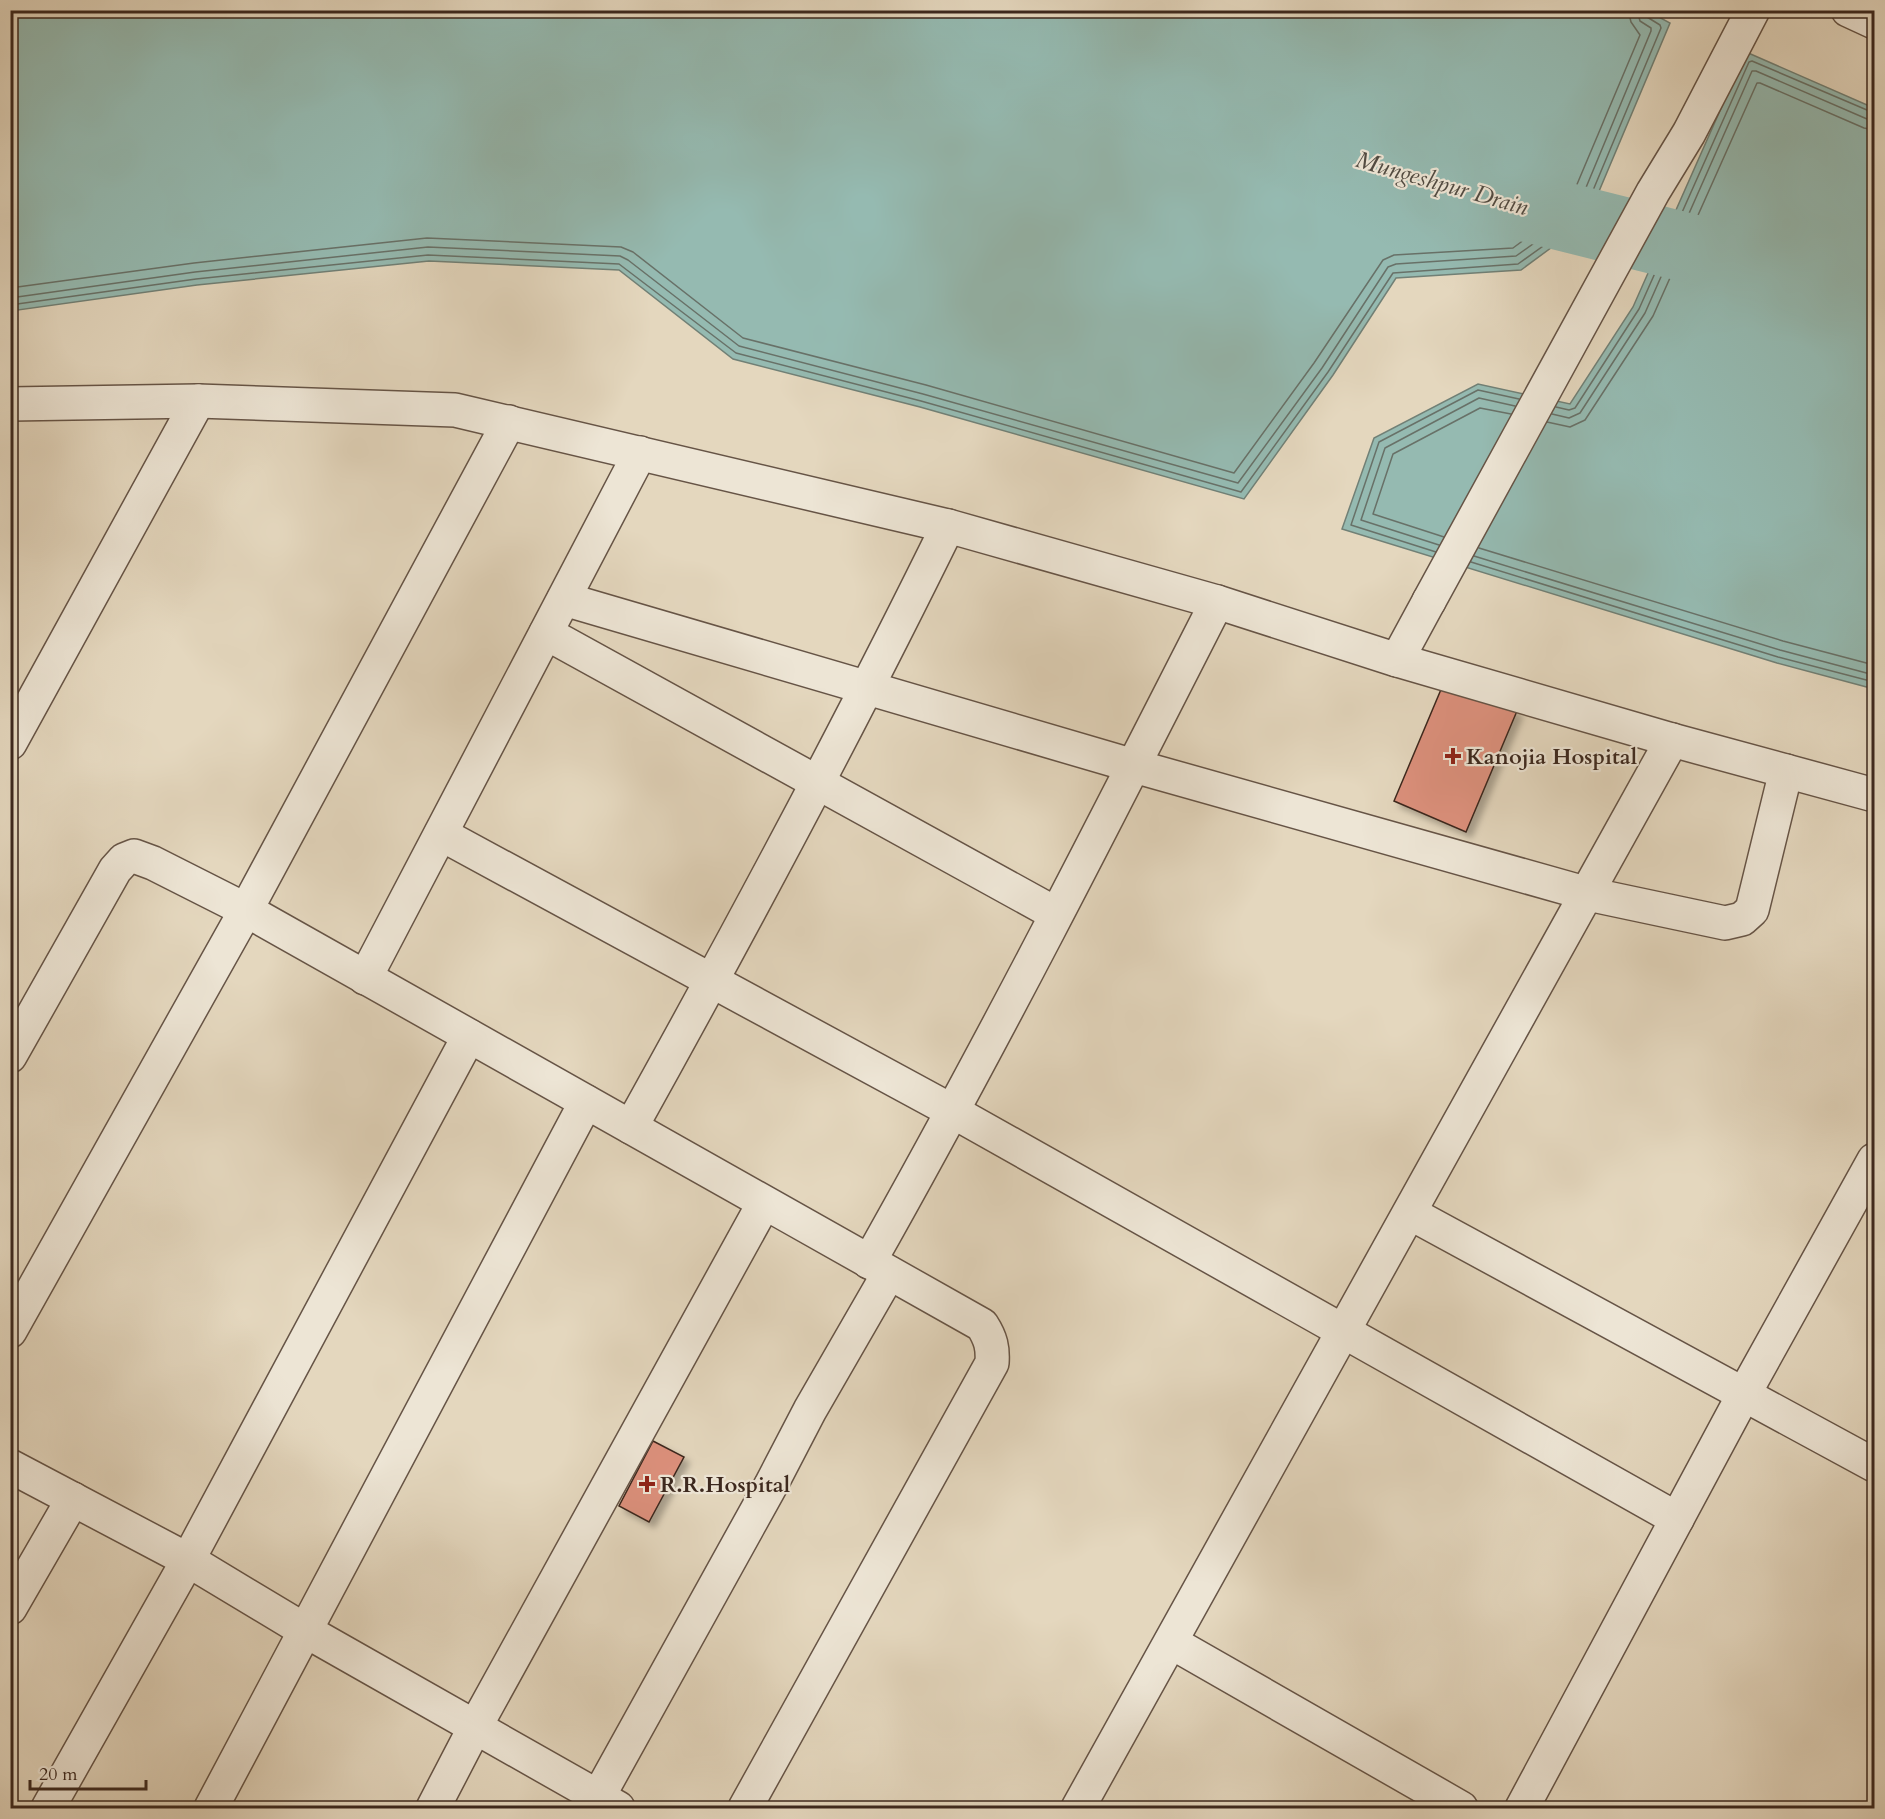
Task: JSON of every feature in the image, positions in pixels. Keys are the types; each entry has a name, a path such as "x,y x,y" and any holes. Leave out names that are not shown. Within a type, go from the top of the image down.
{"street":[{"path":"1848,10 1875,22"},
{"path":"1397,660 1653,192 1689,133 1751,14"},
{"path":"10,743 198,401"},
{"path":"10,404 198,401 456,410 948,526 1217,602 1397,660 1672,740 1875,795"},
{"path":"10,1331 246,910 509,422"},
{"path":"365,978 640,453"},
{"path":"631,1127 869,687 948,526"},
{"path":"564,599 1134,766 1588,894 1725,923 1742,919 1752,910 1786,771"},
{"path":"10,1466 188,1560 306,1631 475,1727 602,1805 810,1410 952,1111 1134,766 1217,602"},
{"path":"546,633 1056,914"},
{"path":"1078,1809 1672,740"},
{"path":"441,834 952,1111 1677,1519"},
{"path":"10,1056 115,870 124,860 134,856 153,862 246,910 982,1325 990,1337 993,1349 992,1363 745,1809"},
{"path":"48,1809 188,1560 469,1036"},
{"path":"211,1809 586,1102"},
{"path":"1522,1809 1744,1394 1875,1160"},
{"path":"433,1809 475,1727 764,1203"},
{"path":"1410,1213 1875,1464"},
{"path":"10,1608 73,1499"},
{"path":"1171,1642 1461,1809"}],"water":[{"path":"1646,10 1670,23 1586,222 1521,270 1396,278 1333,375 1244,499 920,407 733,359 619,270 429,261 197,285 11,311 11,11"},
{"path":"1746,52 1874,108 1874,689 1777,663 1342,529 1374,438 1478,384 1570,404 1633,307"}],"building":[{"path":"1445,680 1517,711 1466,832 1394,801"},
{"path":"653,1441 684,1457 649,1522 619,1506"}],"waterway":[{"name":"Mungeshpur Drain","path":"1494,199 1784,272 1874,315"}],"place":[{"name":"Kanojia Hospital","path":"1453,756"},
{"name":"R.R.Hospital","path":"647,1484"}]}
